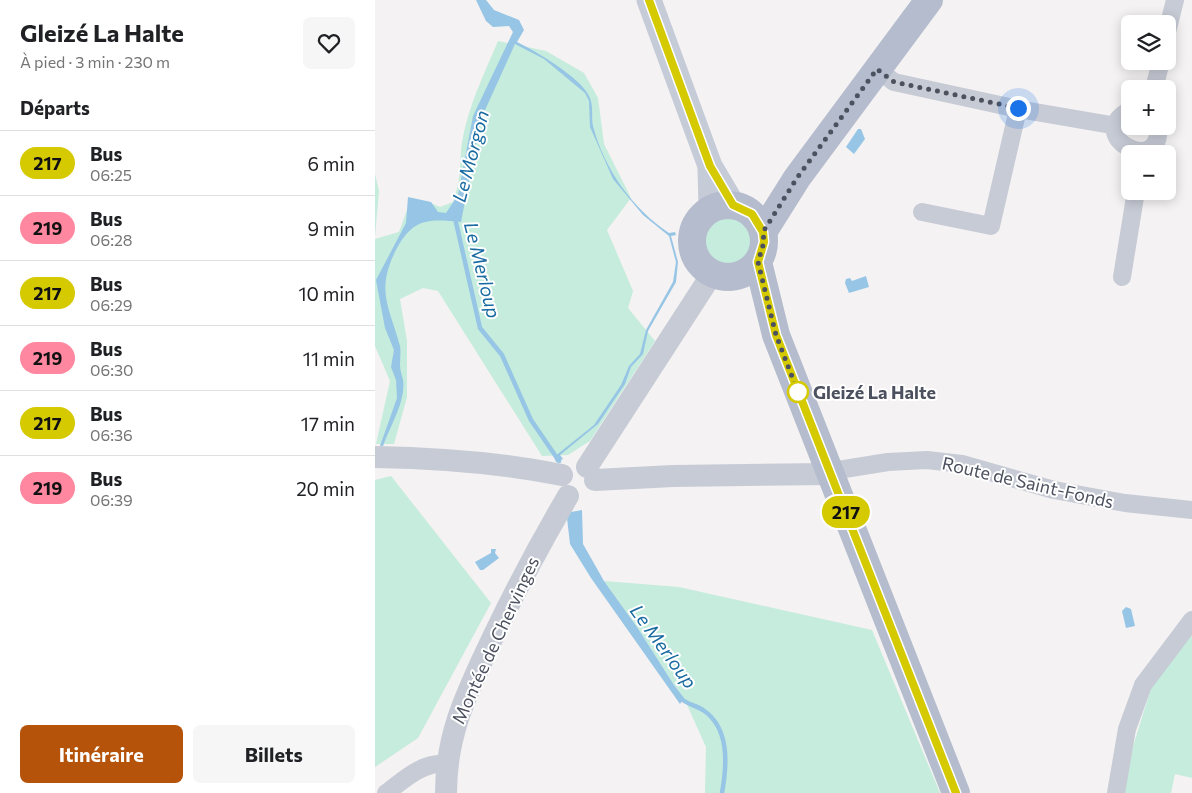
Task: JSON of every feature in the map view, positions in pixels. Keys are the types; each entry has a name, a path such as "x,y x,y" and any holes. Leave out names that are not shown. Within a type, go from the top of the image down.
{"main road":[{"path":"649,0 710,166 729,207 752,214 763,232 764,242 749,269 725,278 712,274 699,264 692,246 695,226 702,216 729,207 797,178"},
{"path":"763,232 797,178 929,0"},
{"path":"749,269 956,793"}],"street":[{"path":"1171,15 1175,0"},
{"path":"877,69 894,82 1018,108 1117,126"},
{"path":"922,212 991,226 1018,108"},
{"path":"1121,118 1116,133 1124,145"},
{"path":"1122,276 1135,200"},
{"path":"375,457 404,457 538,470 565,485 576,499 587,496 594,487 591,473 712,274"},
{"name":"Route de Saint-Fonds","path":"591,473 686,475 829,474 838,470 888,462 927,460 962,464 1054,490 1125,503 1192,510"},
{"path":"565,485 570,465 576,464 591,473"},
{"name":"Montée de Chervinges","path":"446,793 446,764 454,728 468,690 536,550 565,485"},
{"path":"1116,793 1127,729 1143,685 1192,620"},
{"path":"386,793 417,770 435,763 446,764"}],"green space":[{"path":"498,41 546,51 584,73 598,98 604,144 631,198 607,230 633,291 628,308 655,341 590,441 568,455 542,456 438,291 423,288 400,299 407,341 407,397 394,444 376,444 390,381 375,346 375,239 399,232 410,202 426,201 440,207 453,202 458,186 462,142 468,116"},
{"path":"375,174 379,191 375,237"},
{"path":"728,215 738,217 746,223 752,231 754,241 752,251 746,259 738,265 728,267 718,265 710,259 704,251 702,241 704,231 710,223 718,217"},
{"path":"391,476 491,603 418,738 375,767 375,480"},
{"path":"604,581 679,587 872,630 940,793 705,793 706,747 684,698"},
{"path":"1192,633 1192,778 1175,774 1171,793 1124,793 1132,750 1151,688"}],"water":[{"name":"Le Morgon","path":"476,0 486,0 494,10 519,20 524,30 517,42 568,73 584,89 591,100 593,126 598,142 612,172 643,212 669,233 675,232 676,235 671,236 678,262 676,282 648,331 643,354 631,367 625,384 598,424 560,455 563,459 556,462 554,457 594,425 621,385 629,366 640,354 646,330 673,282 676,262 669,236 643,215 613,179 590,127 589,101 585,93 544,59 515,44 481,119 461,222 431,221 416,226 403,238 390,263 385,287 386,297 400,346 403,388 397,413 383,446 380,446 397,398 396,380 391,367 394,350 385,328 376,280 406,223 408,197 431,202 438,212 446,213 458,195 473,116 513,32 509,26 493,27 486,21"},
{"path":"858,129 861,129 865,139 854,154 846,147"},
{"path":"866,276 869,287 849,293 845,283 846,279 850,278 852,281"},
{"path":"582,510 583,544 604,581 684,698 680,704 591,578 570,544 567,518 571,512"},
{"path":"491,549 496,549 495,553 499,558 483,570 480,570 475,562 491,553"},
{"path":"1126,607 1131,609 1135,626 1126,628 1122,611"}],"waterway":[{"name":"Le Merloup","path":"455,218 480,328 502,355 531,420 559,461"},
{"name":"Le Merloup","path":"679,697 703,710 718,727 725,748 725,771 722,793"}],"bus line":[{"name":"217","path":"649,0 679,87 710,166 733,205 747,210 760,223 764,242 763,252 758,262 771,306 776,335 829,474 878,592 956,793"}],"place":[{"name":"Gleizé La Halte","path":"798,392"}],"route":[{"path":"798,392 776,335 771,306 758,262 763,252 763,232 797,178 877,69 894,82 1018,108"}]}
